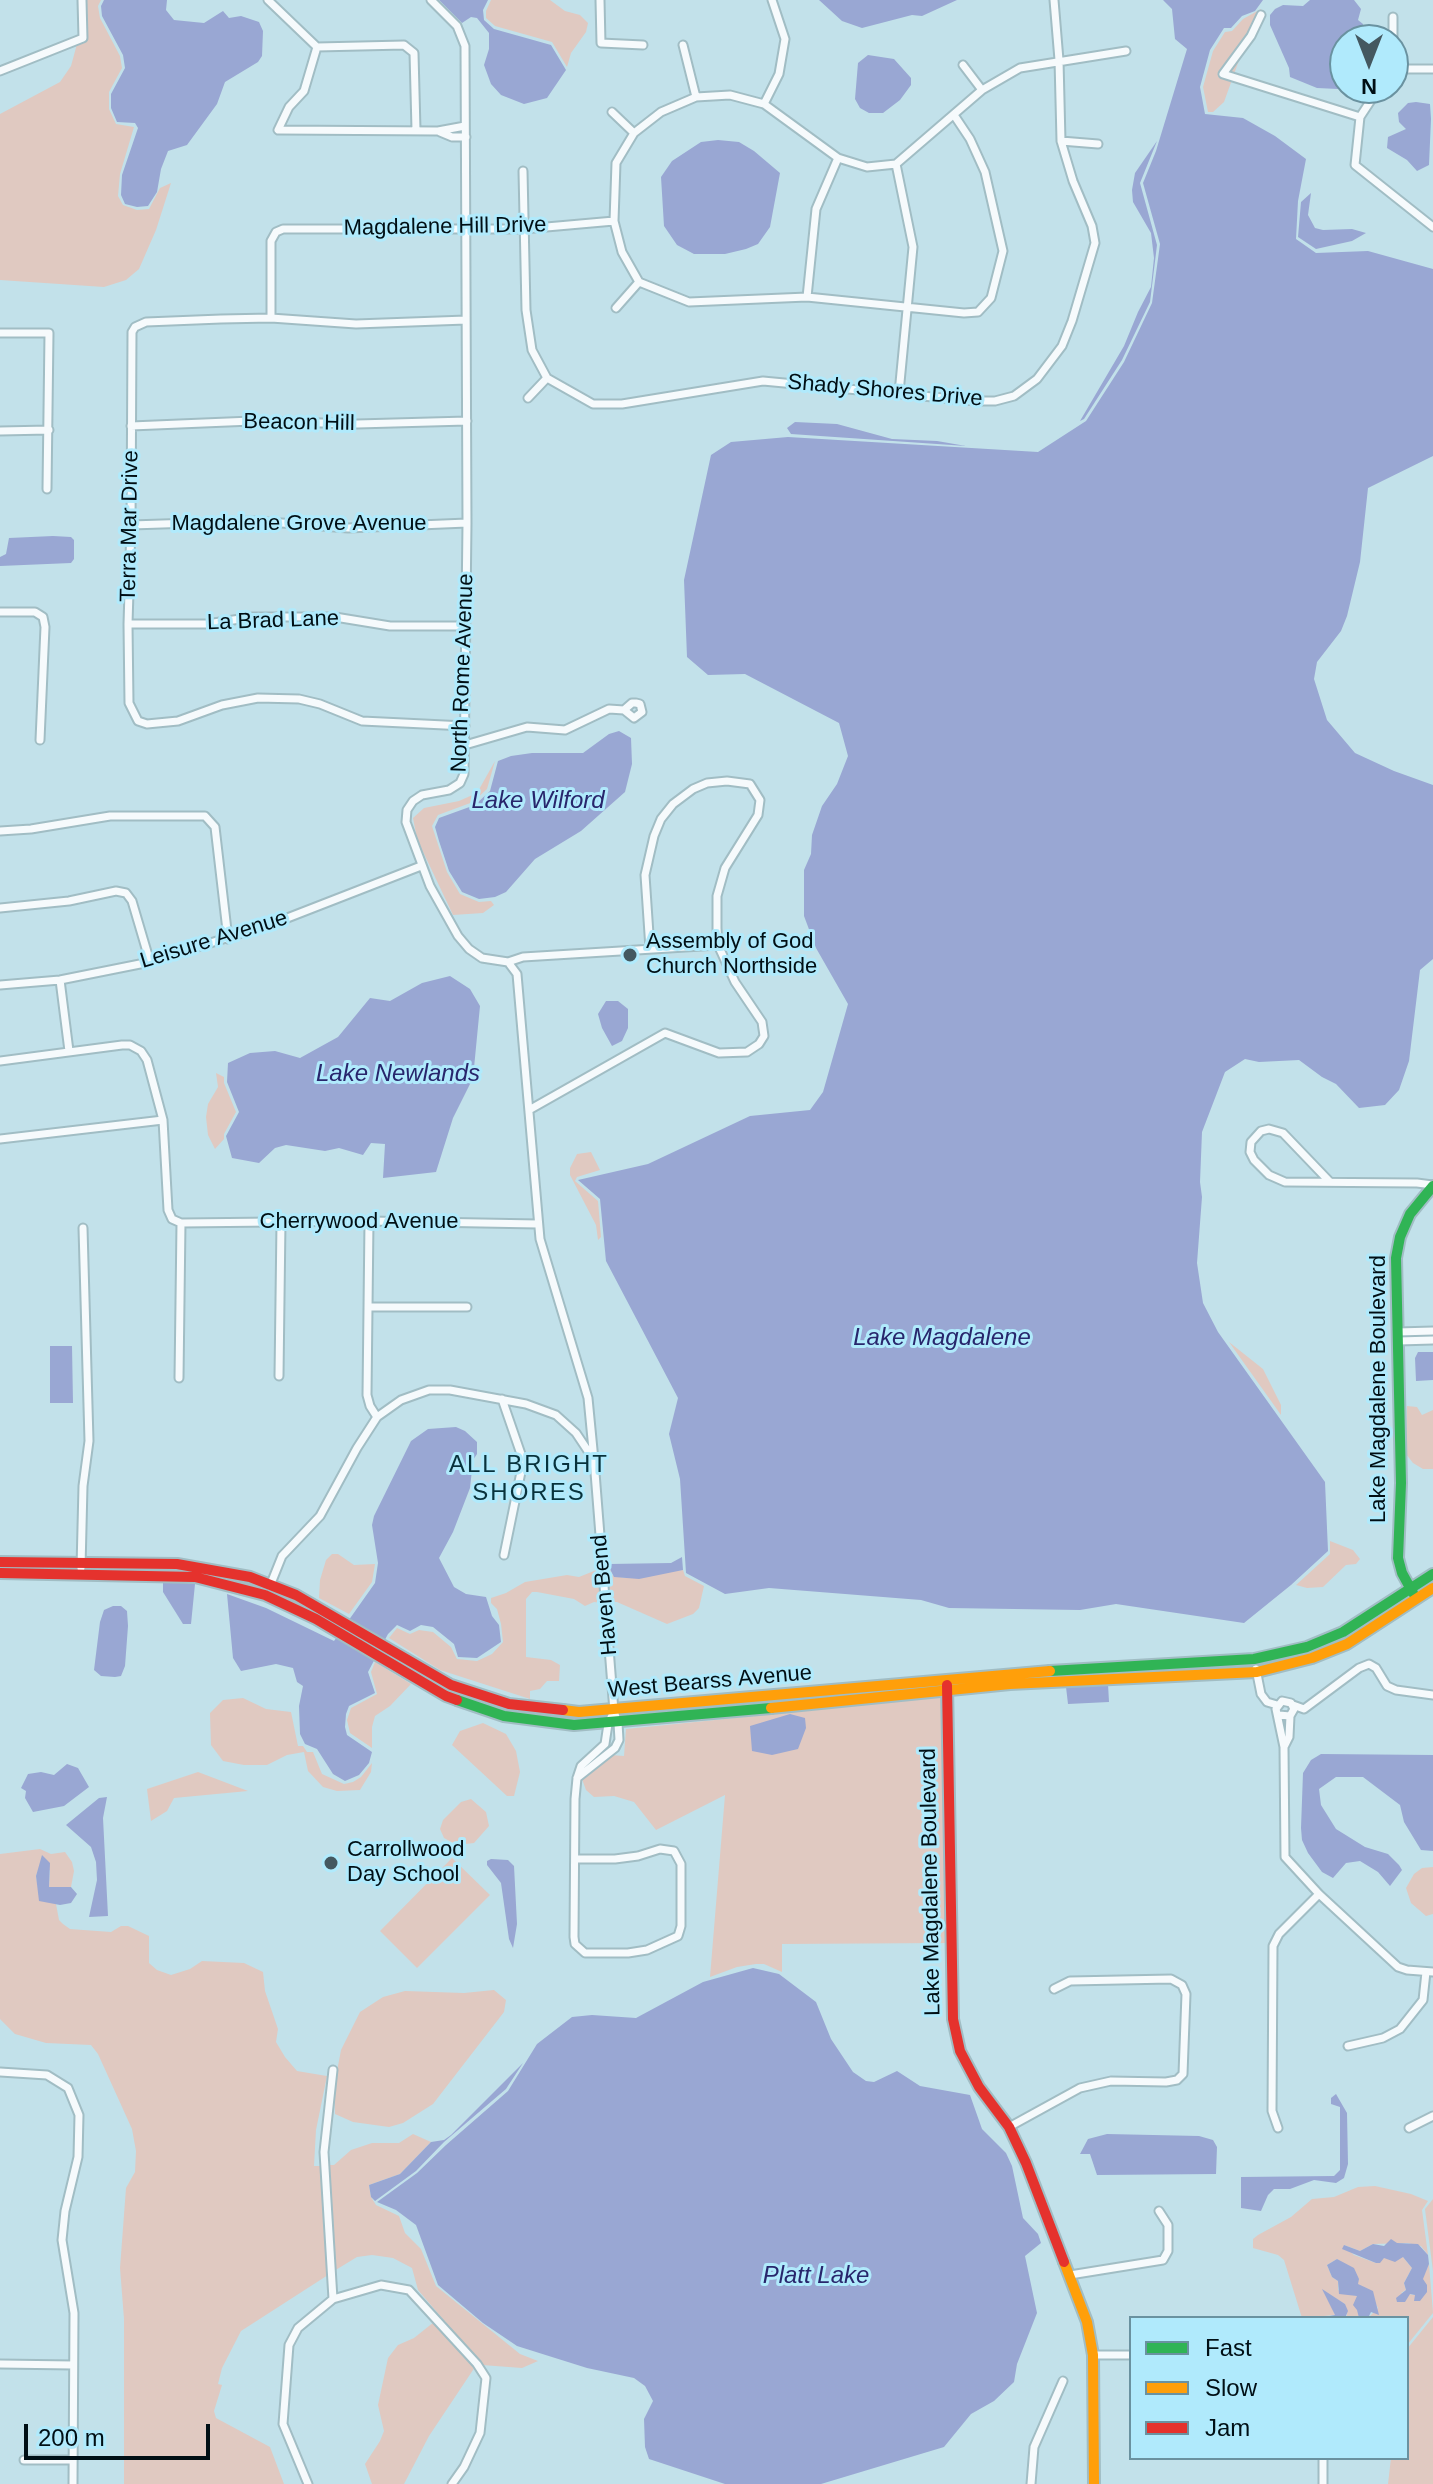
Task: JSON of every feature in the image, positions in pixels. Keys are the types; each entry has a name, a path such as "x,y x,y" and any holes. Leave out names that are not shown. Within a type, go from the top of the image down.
{"main road":[{"name":"Lake Magdalene Boulevard","path":"1416,1598 1398,1558 1401,1483 1397,1247 1410,1214 1433,1186"},
{"name":"West Bearss Avenue","path":"0,1562 81,1568 200,1566 250,1577 346,1623 381,1653 446,1696 518,1719 574,1725 947,1685 1257,1672 1312,1658 1347,1644 1433,1588"},
{"name":"West Bearss Avenue","path":"0,1573 81,1568"},
{"name":"West Bearss Avenue","path":"146,1569 195,1577 265,1595 338,1633 451,1685 487,1699 520,1707 564,1712 614,1711 1254,1659 1307,1647 1335,1636 1433,1574"},
{"name":"Lake Magdalene Boulevard","path":"947,1685 953,2019 966,2063 979,2087 1009,2127 1026,2163 1087,2322 1093,2355 1094,2484"}],"street":[{"path":"0,71 83,38 82,0"},
{"path":"268,0 317,47 404,45 414,53 416,130"},
{"name":"North Rome Avenue","path":"431,0 463,35 465,46 465,745 464,774 460,783 449,790 422,795 413,801 407,810 406,822 421,866 458,936 482,958 508,962"},
{"path":"600,0 601,43 643,45"},
{"path":"764,104 779,74 785,39 772,0"},
{"name":"Shady Shores Drive","path":"547,378 593,404 622,404 763,381 975,401 1004,399 1029,387 1062,346 1095,243 1092,226 1073,181 1061,141 1054,0"},
{"path":"1261,15 1251,36 1223,74 1360,117"},
{"path":"1393,17 1393,24"},
{"path":"683,45 696,97"},
{"path":"317,47 304,91 289,107 278,130 438,131 465,126"},
{"path":"954,115 970,139 985,172 1003,257 991,298 978,312 807,297 689,302 639,282 622,252 614,221 616,163 634,133 661,112 696,97 730,95 764,104 838,158 867,167 896,164 982,90 1020,68 1126,51"},
{"path":"963,65 982,90"},
{"path":"1409,70 1433,69"},
{"path":"1369,104 1360,117 1355,165 1431,222"},
{"path":"612,112 634,133"},
{"path":"438,131 452,137 466,137"},
{"path":"1061,141 1098,144"},
{"path":"807,297 816,209 838,158"},
{"path":"896,164 913,241 899,393"},
{"path":"523,171 526,310 532,350 547,378 528,398"},
{"name":"Magdalene Hill Drive","path":"271,318 271,241 276,232 283,229 524,229 614,221"},
{"path":"616,308 639,282"},
{"name":"Terra Mar Drive","path":"465,726 362,721 299,699 258,698 222,705 178,721 147,724 138,721 129,703 128,624 132,332 135,327 146,322 271,318 356,324 466,320"},
{"path":"0,333 49,333 47,489"},
{"name":"Beacon Hill","path":"131,426 252,421 357,424 467,421"},
{"path":"0,431 49,430"},
{"name":"Magdalene Grove Avenue","path":"131,525 255,521 348,528 467,523"},
{"path":"0,612 35,612 43,617 40,740"},
{"name":"La Brad Lane","path":"128,624 207,624 253,617 335,617 390,626 466,626"},
{"path":"465,745 527,727 565,730 609,709 624,710"},
{"path":"529,1110 665,1033 719,1053 747,1052 759,1044 764,1036 762,1022 735,982 718,945 717,896 725,868 758,815 760,800 750,784 727,781 707,783 673,804 661,819 645,875 650,949"},
{"path":"0,831 110,816 205,816 215,827 228,939"},
{"name":"Leisure Avenue","path":"0,985 60,980 150,962 228,939 421,866"},
{"path":"0,908 69,901 116,891 126,893 132,901 150,962"},
{"path":"594,1460 586,1387 542,1250 521,997 517,974 508,962 523,957 718,945"},
{"path":"60,980 69,1051"},
{"path":"0,1061 130,1045 141,1051 147,1060 163,1120 168,1210 172,1219 181,1223 179,1378"},
{"path":"0,1139 163,1120"},
{"path":"1329,1181 1283,1133 1269,1129 1261,1131 1251,1142 1250,1152 1254,1160 1277,1180 1433,1186"},
{"path":"369,1221 367,1395 377,1417"},
{"name":"Cherrywood Avenue","path":"181,1223 369,1221 538,1224"},
{"path":"279,1376 281,1222"},
{"path":"81,1568 83,1486 89,1441 83,1228"},
{"path":"368,1307 467,1307"},
{"path":"1397,1336 1433,1331"},
{"path":"1397,1336 1433,1340"},
{"name":"Haven Bend","path":"265,1595 282,1556 320,1516 377,1417 401,1400 429,1390 450,1390 526,1404 556,1415 576,1433 594,1460 614,1711 605,1744 594,1759"},
{"path":"502,1399 522,1457 504,1555"},
{"path":"576,1433 591,1424"},
{"path":"1254,1659 1261,1694 1267,1702 1277,1705 1286,1700 1304,1709 1359,1668 1369,1664 1376,1668 1387,1686 1433,1695"},
{"path":"446,1696 451,1685"},
{"path":"1277,1705 1284,1747 1285,1857 1319,1894 1398,1967 1430,1972 1423,2000 1400,2029 1383,2038 1348,2046"},
{"path":"1284,1747 1289,1737 1293,1705"},
{"path":"1279,1715 1290,1716"},
{"name":"Haven Bend","path":"575,1859 627,1858 665,1848 678,1855 681,1864 681,1926 675,1938 647,1950 628,1953 578,1954 575,1944 574,1937 575,1859 577,1778 581,1766 615,1748 619,1740 613,1723"},
{"path":"1278,2128 1272,2111 1273,1946 1279,1934 1319,1894"},
{"path":"1009,2127 1080,2088 1111,2081 1166,2082 1177,2080 1183,2074 1186,1994 1182,1985 1171,1979 1070,1981 1054,1989"},
{"path":"333,2070 324,2152 333,2299"},
{"path":"0,2072 47,2075 68,2088 79,2115 78,2157 65,2211 62,2240 74,2313 73,2484"},
{"path":"1409,2128 1433,2116"},
{"path":"1070,2275 1163,2260 1168,2251 1168,2225 1159,2211"},
{"path":"308,2484 283,2424 289,2345 298,2328 333,2299 381,2285 409,2290 477,2364 486,2378 480,2433 452,2484"},
{"path":"1093,2355 1129,2355"},
{"path":"0,2364 73,2365"},
{"path":"1031,2484 1034,2447 1063,2381"},
{"path":"24,2460 73,2460"},
{"path":"1323,2460 1323,2484"}],"shaded area":[{"path":"86,0 101,0 98,6 100,18 120,56 122,68 109,92 109,109 116,124 134,127 120,174 118,196 123,205 137,210 149,209 160,188 171,183 139,269 126,280 104,287 0,280 0,114 60,82 71,66 77,44 86,38"},
{"path":"491,0 550,0 565,11 580,15 588,23 586,32 571,53 567,67 552,42 495,26 486,18"},
{"path":"1261,9 1261,19 1242,52 1224,102 1213,112 1208,112 1203,87 1213,51 1225,32 1232,31 1243,19"},
{"path":"495,761 487,789 473,802 438,815 432,826 447,872 460,894 479,902 491,901 494,905 483,913 453,915 417,839 413,818 424,808 459,801 477,793"},
{"path":"216,1073 224,1077 236,1112 224,1139 215,1149 208,1135 206,1117 208,1104 218,1087"},
{"path":"591,1152 600,1170 577,1177 575,1181 598,1201 601,1237 598,1240 596,1225 570,1175 577,1154"},
{"path":"1229,1342 1263,1369 1281,1405 1281,1415"},
{"path":"1407,1406 1417,1407 1422,1415 1433,1410 1433,1469 1423,1469 1406,1454"},
{"path":"1330,1541 1353,1550 1360,1559 1356,1564 1346,1565 1323,1587 1296,1585 1330,1554"},
{"path":"332,1554 338,1554 354,1565 375,1564 372,1582 349,1614 319,1598 320,1580 326,1560"},
{"path":"605,1564 609,1564 611,1575 625,1578 683,1570 685,1576 704,1586 699,1608 693,1614 667,1624 617,1602 608,1602"},
{"path":"599,1569 602,1603 585,1606 574,1599 537,1592 532,1592 526,1599 526,1657 551,1660 560,1665 559,1681 547,1681 540,1689 530,1691 530,1699 440,1670 389,1638 397,1628 410,1634 419,1630 433,1632 451,1647 457,1659 477,1661 492,1654 503,1642 497,1609 491,1598 525,1582 567,1575 579,1577"},
{"path":"375,1662 411,1684 390,1706 375,1716 372,1748 350,1733 347,1720 351,1708 377,1694 371,1672"},
{"path":"943,1697 948,1943 782,1944 782,1972 756,1964 710,1977 725,1795 656,1830 634,1802 614,1796 594,1797 586,1790 582,1779 611,1755 624,1756 626,1729"},
{"path":"243,1698 266,1709 291,1712 298,1746 313,1752 322,1774 344,1784 361,1777 372,1763 371,1772 360,1790 337,1791 323,1787 308,1771 304,1752 287,1755 267,1765 223,1761 211,1745 210,1713 223,1700"},
{"path":"483,1723 506,1734 516,1751 520,1772 514,1796 507,1796 452,1745 460,1731"},
{"path":"198,1772 248,1791 174,1798 167,1811 151,1821 147,1789"},
{"path":"471,1799 486,1812 489,1826 474,1843 457,1845 444,1838 440,1829 443,1820 461,1802"},
{"path":"40,1849 51,1854 65,1852 72,1862 71,1887 49,1887 50,1870 38,1870 36,1876 38,1888 48,1901 56,1904 59,1920 63,1924 70,1929 111,1932 128,1926 149,1936 149,1963 171,1975 202,1961 244,1963 263,1972 265,1991 278,2029 276,2042 285,2057 297,2071 327,2076 316,2130 314,2166 322,2166 328,2275 241,2331 222,2368 218,2384 222,2385 214,2411 216,2418 270,2447 284,2484 124,2484 124,2319 120,2268 126,2188 135,2172 136,2151 132,2129 91,2045 46,2043 15,2034 0,2019 0,1854"},
{"path":"452,1858 490,1895 417,1968 380,1931"},
{"path":"1433,1867 1433,1914 1426,1916 1411,1903 1406,1888 1414,1874 1422,1868"},
{"path":"494,1990 506,2000 504,2012 433,2104 403,2123 389,2127 353,2122 335,2114 334,2087 341,2050 360,2012 383,1997 405,1991 464,1993"},
{"path":"413,2134 431,2142 400,2174 369,2185 371,2197 376,2205 399,2216 405,2233 421,2249 436,2286 520,2354 538,2361 522,2368 482,2365 418,2290 412,2268 393,2258 372,2255 357,2257 334,2271 328,2165 334,2165 351,2150 372,2143 399,2143"},
{"path":"1375,2186 1428,2201 1422,2210 1428,2255 1421,2246 1407,2243 1373,2244 1360,2251 1344,2245 1354,2255 1376,2263 1384,2258 1403,2257 1412,2268 1404,2283 1406,2290 1401,2293 1415,2295 1429,2264 1433,2313 1409,2343 1409,2316 1370,2316 1378,2308 1368,2290 1357,2284 1337,2259 1327,2265 1332,2277 1338,2281 1338,2290 1357,2296 1359,2316 1346,2316 1345,2304 1326,2293 1335,2315 1301,2316 1284,2260 1278,2255 1253,2248 1253,2239 1291,2217 1312,2199 1334,2197 1358,2187"},
{"path":"1433,2199 1433,2271 1425,2209"},
{"path":"1433,2317 1433,2484 1388,2484 1391,2460 1409,2460 1409,2347"},
{"path":"434,2322 475,2367 429,2436 404,2484 372,2484 365,2464 384,2431 378,2405 388,2358 398,2345 414,2338"}],"water":[{"path":"104,0 167,0 166,10 174,20 204,23 223,11 229,18 241,16 259,22 263,31 262,56 258,62 225,82 217,104 187,145 168,151 157,192 148,206 125,204 121,195 122,175 138,128 135,123 117,122 111,108 111,94 125,68 123,55 102,16"},
{"path":"439,0 488,0 483,10 484,20 494,29 551,45 566,70 547,98 524,104 501,95 491,84 484,65 489,49 489,33 477,18 471,17 462,23"},
{"path":"819,0 957,0 922,16 912,15 862,28 842,21"},
{"name":"Lake Magdalene","path":"1163,0 1263,0 1255,11 1242,16 1231,28 1224,28 1210,50 1200,87 1205,114 1243,118 1306,159 1298,201 1296,239 1316,253 1368,251 1433,269 1433,456 1368,488 1360,562 1347,616 1341,631 1317,662 1314,679 1327,720 1355,753 1433,785 1433,959 1420,970 1409,1061 1399,1090 1385,1105 1359,1108 1336,1084 1299,1060 1259,1062 1245,1059 1225,1072 1202,1132 1202,1197 1197,1263 1203,1303 1218,1332 1325,1482 1328,1551 1244,1623 1116,1604 1080,1610 949,1608 921,1600 769,1588 725,1594 686,1573 680,1479 669,1434 678,1398 606,1261 600,1199 578,1180 648,1164 750,1116 810,1110 823,1092 848,1004 816,948 804,916 804,870 811,854 812,835 822,806 837,784 848,756 839,723 745,674 708,675 687,657 684,580 711,455 731,442 788,437 1038,452 1086,421 1124,362 1152,303 1160,244 1143,183 1187,49 1175,39 1172,9"},
{"path":"1310,0 1354,0 1361,9 1358,20 1363,24 1329,24 1329,89 1317,88 1290,77 1270,25 1270,15 1275,9 1283,5 1303,6"},
{"path":"868,55 894,59 911,78 911,85 900,100 883,113 869,113 860,108 855,99 858,63"},
{"path":"1409,103 1430,104 1429,165 1417,171 1407,160 1387,148 1388,137 1406,129 1399,122 1398,113"},
{"path":"1157,141 1140,183 1157,245 1150,302 1122,360 1080,421 1124,346 1151,287 1154,258 1151,233 1133,202 1132,190 1135,173"},
{"path":"701,142 739,142 780,173 770,227 758,244 746,249 725,254 694,254 677,245 664,226 661,177 672,161"},
{"path":"1311,193 1308,215 1315,228 1352,229 1366,233 1352,241 1316,249 1298,237 1301,202"},
{"path":"795,422 837,424 892,439 966,446 791,434 787,428"},
{"path":"53,536 74,540 74,559 71,563 0,566 0,557 6,554 9,538"},
{"name":"Lake Wilford","path":"619,731 631,738 632,764 625,792 581,831 535,859 506,892 479,899 462,892 449,871 439,841 435,827 439,818 475,805 490,791 498,761 532,753 583,753 609,734"},
{"name":"Lake Newlands","path":"450,976 470,989 480,1006 473,1078 453,1118 436,1172 383,1178 385,1144 371,1143 363,1155 339,1148 325,1151 286,1145 275,1148 259,1163 232,1158 226,1136 239,1112 227,1082 228,1063 250,1053 275,1051 300,1058 338,1037 370,998 390,1001 422,983"},
{"path":"606,1001 618,1001 628,1009 628,1028 622,1041 612,1046 598,1014"},
{"path":"50,1346 72,1346 73,1403 50,1403"},
{"path":"1418,1352 1433,1352 1433,1380 1416,1381 1415,1358"},
{"path":"456,1427 477,1442 477,1454 473,1460 470,1488 439,1558 454,1587 466,1594 486,1597 492,1616 499,1625 501,1642 477,1658 458,1657 454,1644 433,1627 421,1625 410,1631 397,1625 388,1634 368,1672 375,1693 349,1706 346,1714 347,1735 372,1752 369,1763 359,1775 345,1781 333,1774 317,1749 305,1744 300,1734 299,1706 303,1686 297,1682 293,1668 276,1664 241,1671 233,1658 227,1594 266,1608 334,1641 375,1583 378,1563 372,1525 374,1516 411,1441 428,1429"},
{"path":"682,1557 683,1570 639,1579 614,1577 609,1567 609,1564 671,1563"},
{"path":"163,1581 195,1584 191,1624 183,1624 163,1592"},
{"path":"121,1606 127,1611 128,1626 125,1666 121,1676 115,1677 101,1676 94,1670 100,1622 104,1610"},
{"path":"1108,1684 1109,1702 1068,1704 1066,1687"},
{"path":"790,1714 805,1718 806,1728 798,1749 772,1755 752,1751 750,1726"},
{"path":"1321,1754 1433,1755 1433,1851 1421,1850 1404,1822 1400,1805 1363,1777 1336,1777 1319,1789 1321,1805 1336,1829 1365,1847 1388,1854 1399,1865 1402,1870 1390,1886 1378,1872 1360,1861 1346,1863 1333,1878 1322,1872 1308,1853 1301,1828 1303,1773 1311,1760"},
{"path":"67,1764 78,1768 89,1787 64,1806 33,1812 25,1798 26,1791 21,1788 28,1774 41,1772 54,1775"},
{"path":"107,1797 103,1818 108,1916 89,1917 97,1880 96,1862 91,1847 66,1825 99,1798"},
{"path":"42,1855 50,1863 49,1887 71,1887 77,1894 71,1903 60,1905 39,1901 36,1876"},
{"path":"491,1859 508,1860 514,1866 517,1924 513,1948 501,1883 487,1865"},
{"name":"Platt Lake","path":"753,1968 779,1974 816,2002 831,2039 853,2072 866,2081 874,2082 897,2071 920,2086 970,2095 982,2129 1006,2153 1012,2166 1023,2218 1038,2234 1041,2243 1025,2256 1037,2313 1017,2364 1014,2382 994,2401 971,2414 944,2447 821,2484 725,2484 649,2459 645,2447 644,2419 653,2401 645,2386 634,2378 587,2368 517,2346 483,2323 438,2285 416,2225 396,2210 377,2202 417,2173 508,2091 537,2044 572,2017 636,2018 703,1982"},
{"path":"523,2063 506,2089 444,2142 416,2171 375,2201 371,2197 369,2185 400,2174 431,2142 444,2140 451,2135"},
{"path":"1336,2094 1347,2113 1348,2164 1344,2178 1336,2183 1314,2180 1290,2189 1274,2189 1261,2211 1241,2208 1241,2177 1334,2176 1340,2170 1340,2107 1331,2104 1331,2098"},
{"path":"1107,2134 1199,2136 1213,2140 1217,2147 1216,2174 1097,2175 1090,2154 1080,2154 1088,2139"},
{"path":"1391,2239 1397,2243 1418,2244 1428,2255 1429,2264 1423,2279 1427,2292 1420,2301 1414,2301 1415,2295 1410,2294 1405,2302 1397,2302 1396,2298 1406,2290 1404,2283 1412,2268 1403,2257 1395,2262 1384,2258 1376,2263 1342,2249 1344,2245 1360,2251 1373,2244 1384,2246"},
{"path":"1337,2259 1354,2268 1358,2284 1373,2291 1379,2315 1371,2312 1369,2316 1358,2316 1353,2305 1357,2296 1339,2294 1338,2281 1332,2277 1327,2265"},
{"path":"1322,2289 1345,2304 1348,2311 1346,2316 1330,2316 1335,2315"}],"traffic: fast":[{"path":"1413,1593 1398,1558 1401,1483 1396,1258 1400,1237 1410,1214 1433,1186"},
{"path":"1050,1671 1254,1659 1307,1647 1343,1632 1433,1574"},
{"path":"457,1700 504,1716 574,1725 771,1708"}],"traffic: slow":[{"path":"771,1708 1010,1684 1257,1672 1312,1658 1347,1644 1433,1588"},
{"path":"563,1710 579,1712 1050,1671"},
{"path":"1064,2262 1087,2322 1093,2355 1094,2484"}],"traffic: jam":[{"path":"0,1562 177,1564 250,1577 296,1595 451,1685 509,1704 563,1710"},
{"path":"0,1573 195,1577 265,1595 316,1619 457,1700"},
{"path":"947,1685 953,2019 960,2051 979,2087 1009,2127 1064,2262"}],"place":[{"name":"Assembly of God Church Northside","path":"630,955"},
{"name":"Carrollwood Day School","path":"331,1863"}],"district":[{"name":"ALL BRIGHT SHORES","path":"529,1479"}]}
